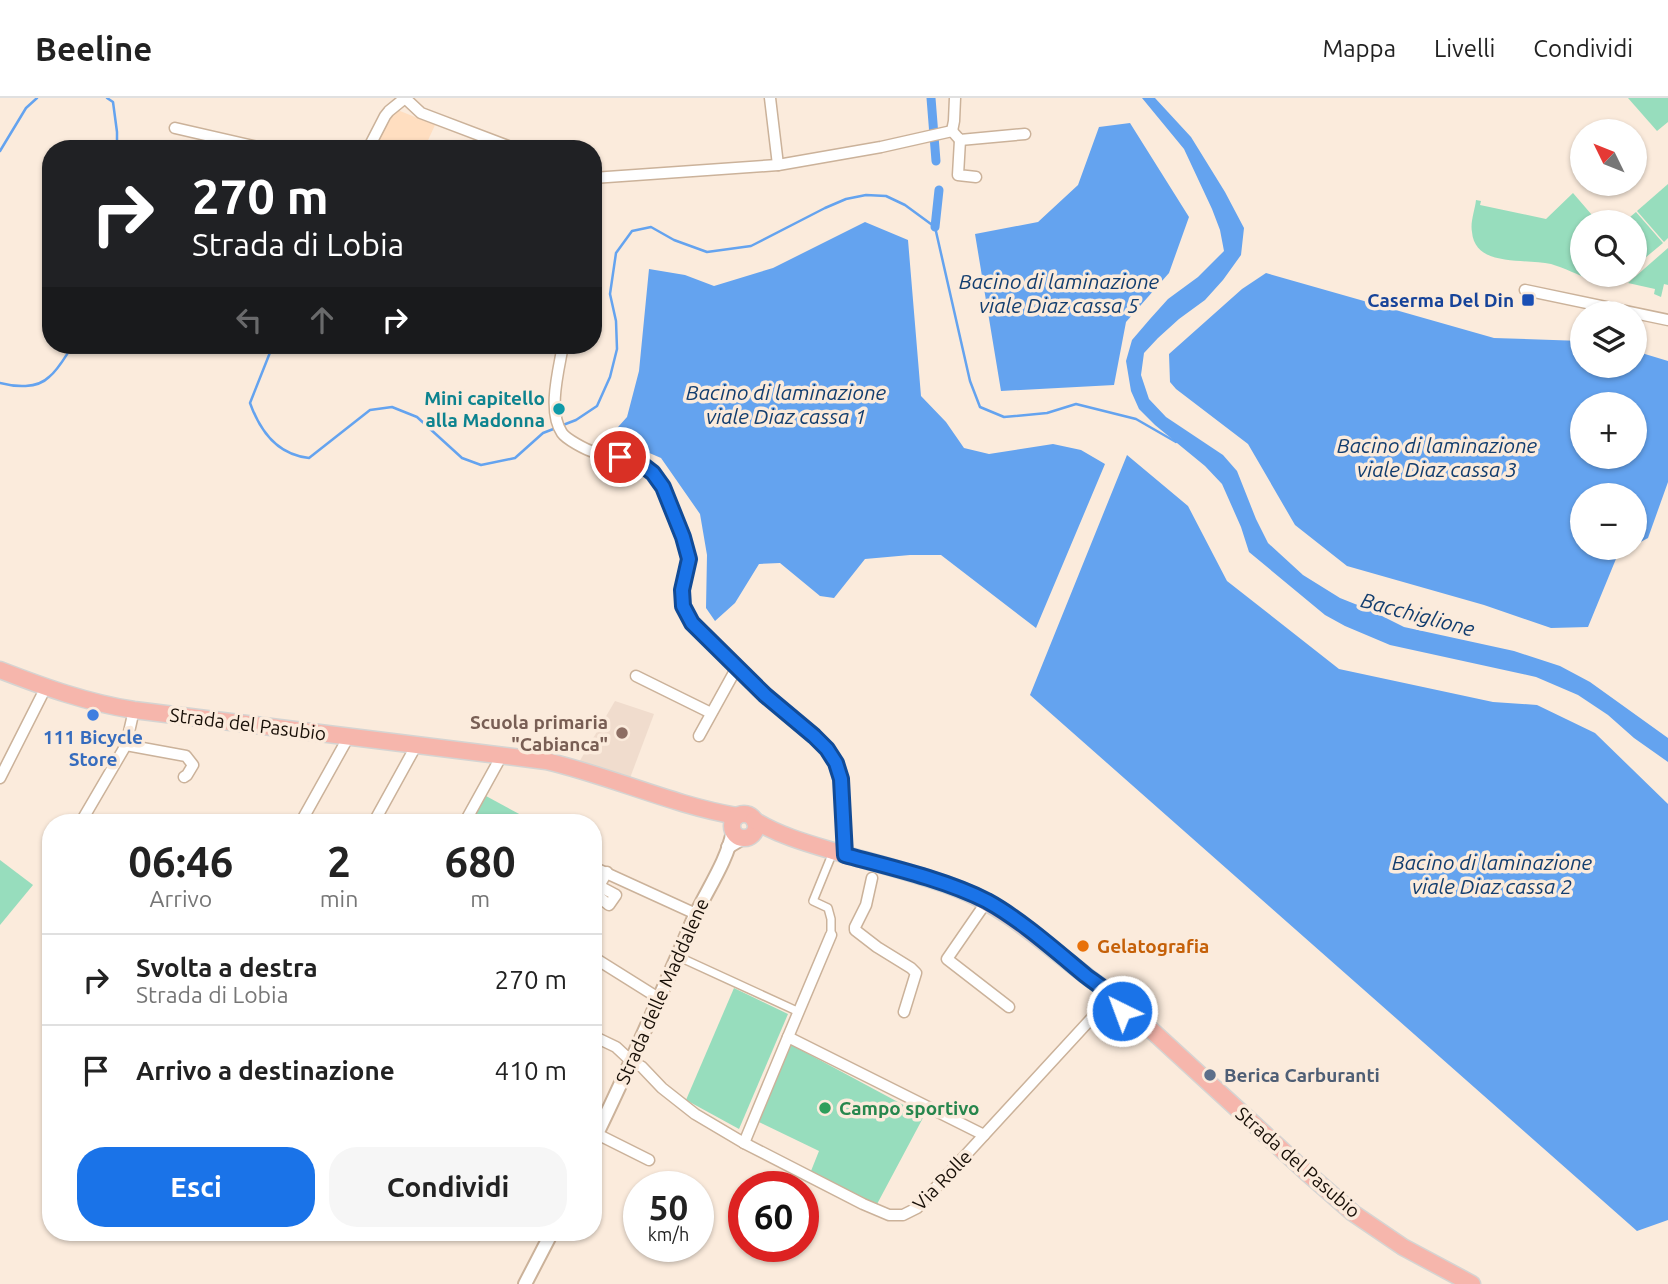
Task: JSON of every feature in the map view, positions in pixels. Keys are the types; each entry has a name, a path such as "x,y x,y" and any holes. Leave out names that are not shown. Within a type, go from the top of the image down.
{"main road":[{"name":"Strada del Pasubio","path":"2,675 103,705 134,710 546,761 580,769 680,802 742,828"},
{"path":"742,828 839,853 874,871 946,885 986,901 1096,984 1107,1011"},
{"name":"Strada del Pasubio","path":"1107,1011 1139,1020 1353,1213 1403,1247 1472,1284"}],"street":[{"path":"373,140 385,116 405,98 421,113 492,140"},
{"path":"770,98 778,164"},
{"path":"952,131 955,98"},
{"path":"175,128 227,140"},
{"path":"602,177 778,164 881,147 952,131"},
{"path":"952,131 960,140 958,175 976,177"},
{"path":"960,140 1025,134"},
{"path":"1525,290 1668,320"},
{"path":"562,354 554,404 562,434 591,451 640,463 653,473 663,487 689,559 682,590 683,606 692,623 736,669 827,749 836,763 841,779 839,853 813,901 828,908 831,934 744,1143"},
{"path":"699,736 736,669"},
{"path":"636,676 711,713"},
{"path":"0,778 46,687"},
{"path":"86,814 126,745 134,710"},
{"path":"305,814 349,736"},
{"path":"378,814 417,744"},
{"path":"126,745 186,756 193,765 184,777"},
{"path":"469,814 502,755"},
{"name":"Strada delle Maddalene","path":"602,1123 696,914 728,848 742,828"},
{"path":"602,870 696,914"},
{"path":"874,871 866,905 855,930 914,971 915,980 904,1012"},
{"path":"602,881 607,872"},
{"path":"986,901 947,959 1009,1007"},
{"path":"677,956 799,1012"},
{"path":"602,963 660,999"},
{"name":"Via Rolle","path":"602,1040 642,1067 662,1088 695,1114 744,1143 863,1205 897,1216 917,1208 1107,1011"},
{"name":"Via Rolle","path":"788,1037 985,1135"},
{"name":"Strada delle Maddalene","path":"602,1141 649,1160"},
{"path":"525,1284 547,1241"}],"shaded area":[{"path":"395,109 435,125 428,140 375,140 383,123 388,124"},
{"name":"Scuola primaria \"Cabianca\"","path":"615,701 654,714 630,778 578,764"}],"green space":[{"path":"1628,98 1668,98 1668,122 1657,131"},
{"path":"1668,184 1668,238 1664,242 1647,222 1647,210 1638,210"},
{"path":"1570,196 1576,196 1588,210 1570,210 1570,271 1541,262 1492,256 1482,251 1475,243 1472,220 1476,200 1481,201 1480,205 1546,219"},
{"path":"1647,225 1663,243 1647,256"},
{"path":"1668,248 1668,285 1664,284 1661,297 1654,294 1655,289 1646,287 1647,266"},
{"path":"486,796 519,814 476,814"},
{"path":"0,860 33,885 0,925"},
{"path":"734,988 788,1014 739,1129 686,1100"},
{"name":"Campo sportivo","path":"788,1043 924,1116 876,1206 819,1175 819,1171 811,1171 819,1151 759,1122 760,1118 756,1115"}],"water":[{"name":"Bacchiglione","path":"1142,98 1155,98 1191,137 1244,228 1241,255 1223,280 1205,300 1179,319 1144,353 1141,375 1149,399 1166,417 1223,455 1237,471 1268,543 1303,575 1340,598 1404,627 1514,651 1560,666 1590,682 1668,738 1668,762 1578,695 1536,677 1390,645 1345,626 1325,615 1249,552 1222,484 1139,409 1131,391 1126,361 1132,340 1168,299 1198,277 1224,251 1212,209 1184,149"},
{"name":"Bacino di laminazione viale Diaz cassa 5","path":"1130,123 1189,217 1169,273 1126,322 1114,385 1001,391 975,234 1038,222 1078,185 1099,127"},
{"name":"Bacino di laminazione viale Diaz cassa 1","path":"865,222 908,240 921,396 946,422 964,448 989,454 1053,444 1081,450 1105,464 1036,628 941,555 865,559 834,598 820,596 780,563 759,564 735,603 715,621 706,608 707,555 700,514 661,458 610,436 627,417 639,371 649,269 685,275 714,286 773,268"},
{"name":"Bacino di laminazione viale Diaz cassa 3","path":"1266,273 1494,338 1570,341 1570,378 1647,378 1647,355 1668,361 1668,482 1647,539 1647,483 1570,483 1570,560 1616,560 1588,627 1551,628 1484,605 1347,566 1295,525 1248,444 1170,382 1169,354 1242,289"},
{"name":"Bacino di laminazione viale Diaz cassa 2","path":"1127,455 1188,506 1227,581 1339,669 1493,702 1537,705 1595,733 1668,804 1668,1220 1637,1231 1030,695"}],"waterway":[{"path":"0,151 26,108 37,98"},
{"path":"107,98 113,102 117,140"},
{"path":"931,98 936,161"},
{"path":"935,227 939,190"},
{"path":"563,425 597,406 610,377 617,349 616,321 610,294 616,253 632,231 651,227 674,240 707,252 751,246 825,208 846,199 866,195 886,196 905,205 935,227 970,381 980,407 1004,417 1047,413 1076,404 1136,419 1176,442"},
{"path":"0,383 26,386 38,384 56,370 67,354"},
{"path":"269,354 250,403 259,423 272,440 279,447 298,456 309,458 370,410 392,407 417,417 462,458 481,465 515,458 543,433 556,428"}],"place":[{"name":"Caserma Del Din","path":"1528,300"},
{"name":"Mini capitello alla Madonna","path":"559,409"},
{"name":"111 Bicycle Store","path":"93,715"},
{"name":"Scuola primaria \"Cabianca\"","path":"622,733"},
{"name":"Gelatografia","path":"1083,946"},
{"name":"Berica Carburanti","path":"1210,1075"},
{"name":"Campo sportivo","path":"825,1108"}],"route":[{"path":"620,457 640,463 653,473 663,487 689,559 682,590 683,606 692,623 736,669 814,736 836,763 841,779 845,855 957,888 986,901 1105,990 1120,1003 1122,1011"}]}
